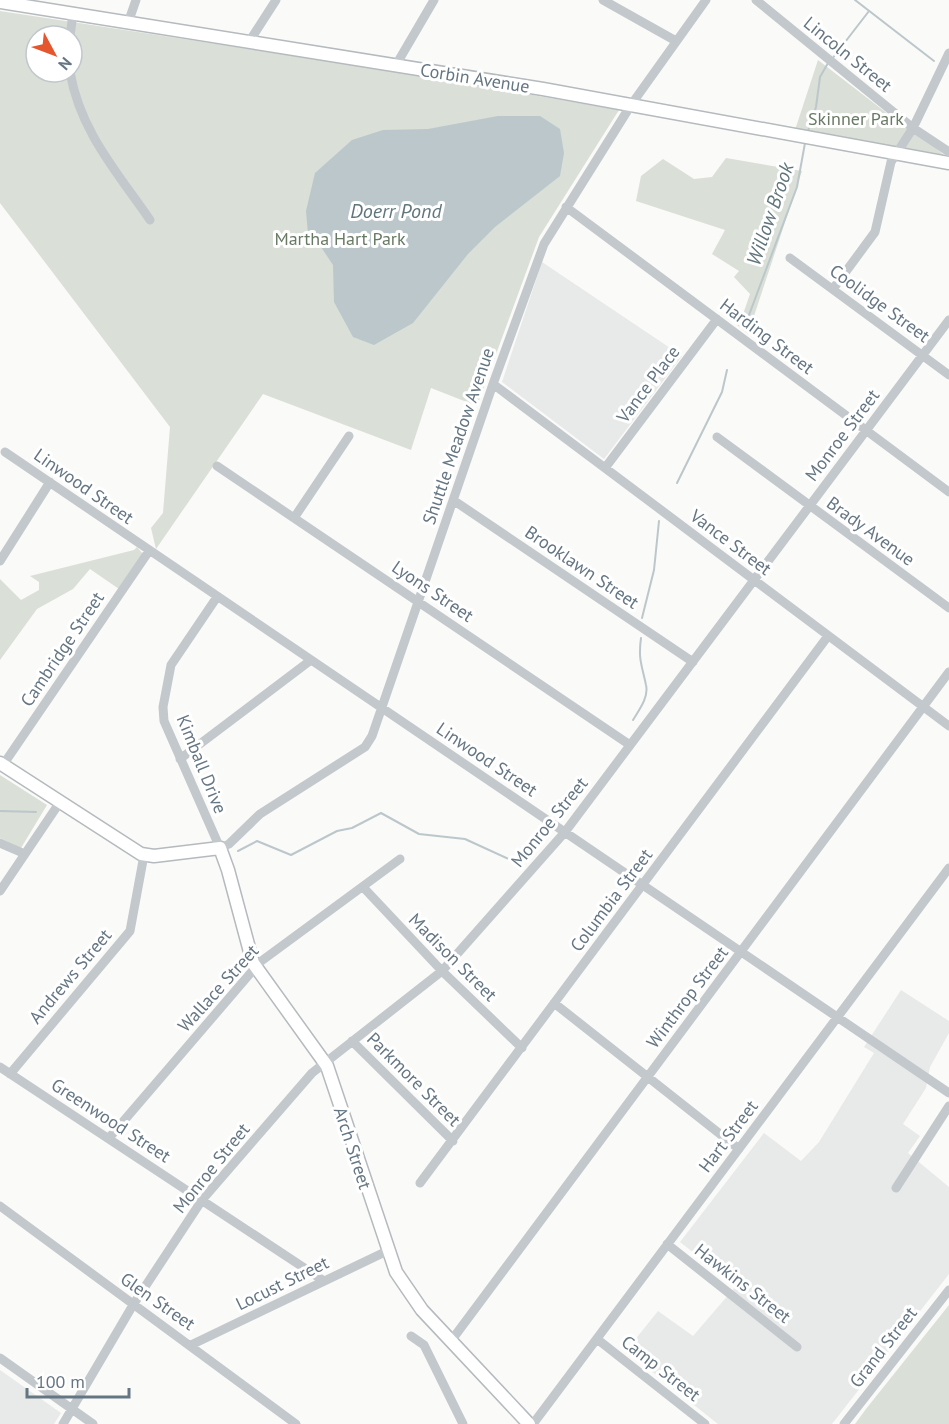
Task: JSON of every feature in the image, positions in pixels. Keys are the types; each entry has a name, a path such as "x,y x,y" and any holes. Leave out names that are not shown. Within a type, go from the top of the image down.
{"main road":[{"name":"Corbin Avenue","path":"0,2 34,4 74,14 396,65 949,163"},
{"path":"1,764 144,855 220,848"},
{"name":"Arch Street","path":"220,848 255,967 324,1062 387,1251 408,1292 451,1341 531,1424"}],"street":[{"path":"128,22 136,0"},
{"path":"249,42 276,0"},
{"path":"396,65 434,0"},
{"path":"603,0 676,41"},
{"name":"Shuttle Meadow Avenue","path":"220,848 229,844 260,814 365,747 372,736 535,265 552,227 631,105 706,0"},
{"name":"Lincoln Street","path":"756,0 913,128 949,152"},
{"path":"72,24 74,14"},
{"path":"833,289 875,232 889,168 913,128 949,53"},
{"path":"72,84 88,131 150,220"},
{"name":"Harding Street","path":"566,207 949,492"},
{"name":"Coolidge Street","path":"790,258 949,375"},
{"name":"Vance Place","path":"605,468 717,319"},
{"name":"Monroe Street","path":"63,1424 134,1305 202,1200 324,1062 442,971 566,832 949,320"},
{"name":"Vance Street","path":"493,384 949,726"},
{"path":"294,518 349,436"},
{"name":"Brady Avenue","path":"717,437 949,608"},
{"name":"Linwood Street","path":"5,452 949,1094"},
{"name":"Lyons Street","path":"217,466 630,745"},
{"path":"0,561 50,482"},
{"name":"Brooklawn Street","path":"453,500 693,662"},
{"name":"Cambridge Street","path":"1,764 149,551"},
{"name":"Kimball Drive","path":"217,597 171,665 164,707 164,722 220,848"},
{"name":"Columbia Street","path":"420,1183 828,636"},
{"path":"180,759 311,660"},
{"name":"Winthrop Street","path":"451,1341 949,672"},
{"path":"0,891 60,802"},
{"path":"0,843 25,854"},
{"name":"Andrews Street","path":"10,1074 130,931 144,855"},
{"name":"Wallace Street","path":"109,1138 255,967 311,923 400,859"},
{"name":"Hart Street","path":"531,1424 838,1018 945,882 949,868"},
{"name":"Madison Street","path":"363,887 442,971 522,1048"},
{"path":"554,1003 739,1149"},
{"name":"Parkmore Street","path":"352,1041 453,1141"},
{"name":"Greenwood Street","path":"0,1067 324,1281"},
{"path":"896,1188 949,1106"},
{"name":"Glen Street","path":"0,1206 296,1424"},
{"name":"Hawkins Street","path":"667,1244 797,1347"},
{"name":"Locust Street","path":"191,1345 387,1251"},
{"name":"Grand Street","path":"844,1424 949,1290"},
{"path":"411,1336 424,1344 463,1424"},
{"name":"Camp Street","path":"597,1339 705,1424"},
{"path":"0,1358 93,1424"}],"shaded area":[{"path":"542,262 682,356 604,459 502,382"},
{"path":"901,990 949,1021 949,1033 930,1067 926,1088 903,1124 920,1136 908,1153 949,1187 949,1274 832,1424 718,1424 626,1351 658,1311 693,1336 736,1286 680,1242 764,1133 801,1161 819,1142 874,1053 864,1047"},
{"path":"0,1370 61,1413 54,1424 0,1424"}],"green space":[{"name":"Martha Hart Park","path":"0,11 393,71 619,110 539,237 477,406 431,388 411,450 263,394 156,549 151,528 163,513 170,427 0,203"},
{"name":"Skinner Park","path":"818,60 901,124 921,135 945,156 795,130"},
{"path":"726,158 802,171 748,334 736,324 740,323 750,294 734,277 739,271 712,254 725,230 636,201 641,176 663,159 694,179 712,177"},
{"path":"137,547 143,554 119,589 90,569 73,589 37,609 0,660 0,579 21,600 39,590 39,582 30,576 134,550"},
{"path":"0,775 47,805 21,848 0,838"},
{"path":"949,1305 949,1424 855,1424 866,1409"}],"water":[{"name":"Doerr Pond","path":"498,116 540,116 560,129 564,153 560,176 495,227 468,254 413,323 374,345 353,337 334,302 333,265 321,247 308,234 306,211 315,173 352,140 383,130 428,129"}],"waterway":[{"path":"855,0 934,61"},
{"name":"Willow Brook","path":"832,59 869,11"},
{"name":"Willow Brook","path":"807,134 816,107 820,77 828,63"},
{"name":"Willow Brook","path":"749,315 797,187 805,143"},
{"name":"Willow Brook","path":"677,483 722,392 727,370"},
{"name":"Willow Brook","path":"642,618 654,570 659,521"},
{"name":"Willow Brook","path":"633,720 643,703 647,690 640,657 641,638"},
{"name":"Willow Brook","path":"0,811 36,812"},
{"name":"Willow Brook","path":"238,851 257,841 291,855 337,831 352,828 381,813 419,834 465,839 515,862"}]}
